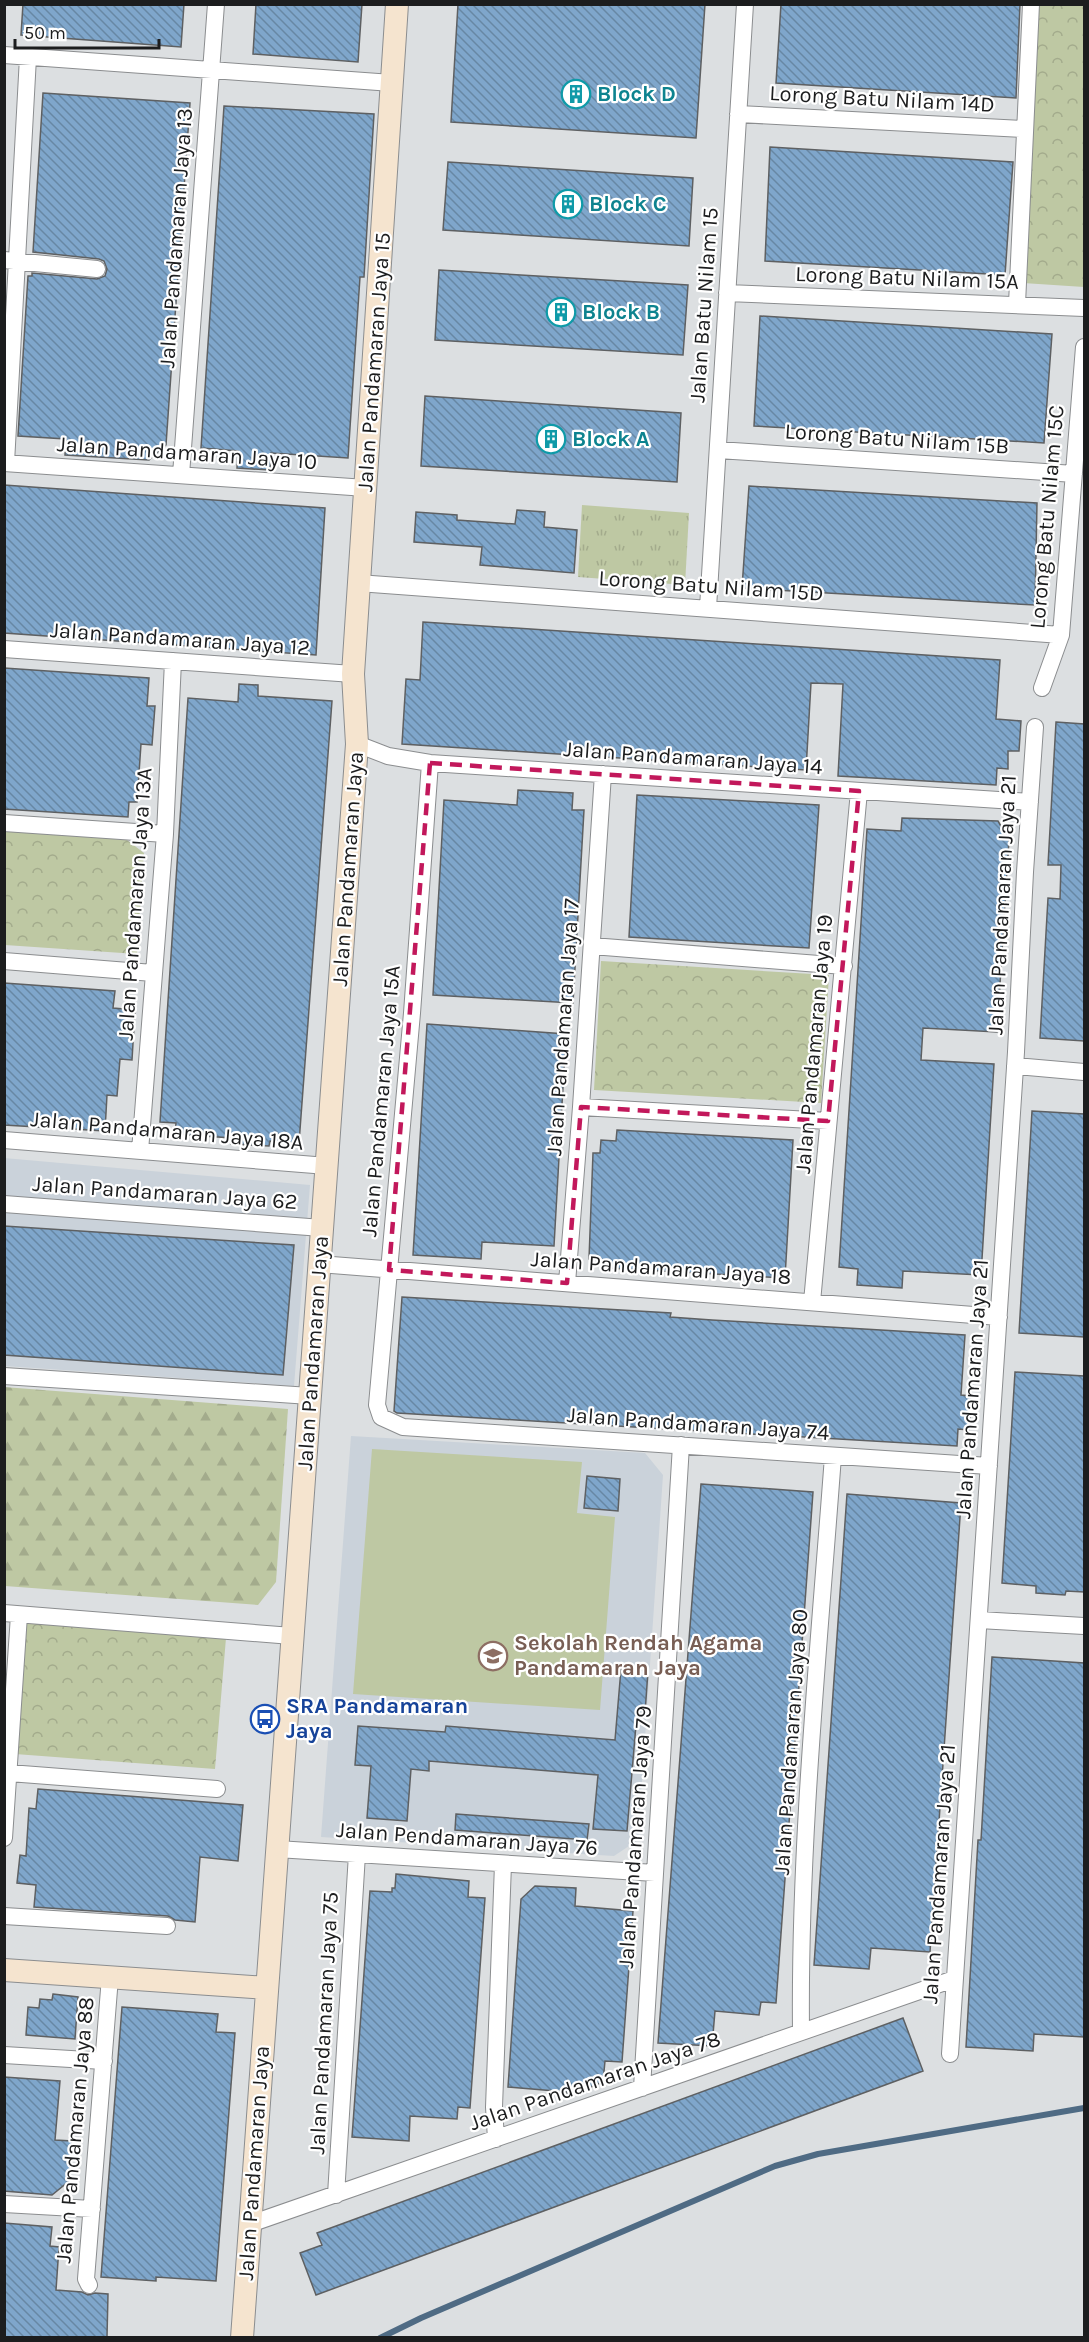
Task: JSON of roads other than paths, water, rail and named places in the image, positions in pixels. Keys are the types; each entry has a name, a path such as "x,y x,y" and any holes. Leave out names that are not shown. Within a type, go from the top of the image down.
{"main road":[{"name":"Jalan Pandamaran Jaya 15","path":"357,719 353,674 358,583 397,4"},
{"name":"Jalan Pandamaran Jaya","path":"242,2337 357,719"},
{"path":"4,1970 267,1988"}],"street":[{"name":"Jalan Pandamaran Jaya 13","path":"181,475 216,4"},
{"name":"Jalan Batu Nilam 15","path":"708,608 745,4"},
{"path":"1017,304 1031,4"},
{"path":"4,55 392,83"},
{"path":"5,463 11,261 28,57"},
{"name":"Lorong Batu Nilam 14D","path":"738,114 1024,129"},
{"path":"11,261 97,269"},
{"name":"Lorong Batu Nilam 15A","path":"727,293 1084,308"},
{"name":"Lorong Batu Nilam 15C","path":"1042,688 1061,635 1084,347"},
{"name":"Lorong Batu Nilam 15B","path":"718,450 1074,474"},
{"name":"Jalan Pandamaran Jaya 10","path":"5,463 366,488"},
{"name":"Lorong Batu Nilam 15D","path":"358,583 1061,635"},
{"name":"Jalan Pandamaran Jaya 12","path":"4,649 353,674"},
{"name":"Jalan Pandamaran Jaya 13A","path":"140,1151 165,834 173,661"},
{"name":"Jalan Pandamaran Jaya 21","path":"950,2054 1016,1066 1035,727"},
{"name":"Jalan Pandamaran Jaya 14","path":"357,744 388,756 430,764 1030,802"},
{"name":"Jalan Pandamaran Jaya 15A","path":"403,1427 381,1417 377,1405 412,1013 430,764"},
{"name":"Jalan Pandamaran Jaya 17","path":"567,1283 603,774"},
{"name":"Jalan Pandamaran Jaya 19","path":"812,1302 859,791"},
{"path":"4,823 165,834"},
{"path":"592,946 844,966"},
{"path":"4,961 153,973"},
{"path":"1016,1066 1084,1072"},
{"path":"581,1107 828,1121"},
{"name":"Jalan Pandamaran Jaya 18A","path":"4,1140 327,1166"},
{"name":"Jalan Pandamaran Jaya 62","path":"4,1204 322,1228"},
{"name":"Jalan Pandamaran Jaya 18","path":"320,1264 999,1317"},
{"path":"4,1376 310,1396"},
{"name":"Jalan Pandamaran Jaya 74","path":"403,1427 989,1466"},
{"name":"Jalan Pandamaran Jaya 79","path":"642,2088 681,1445"},
{"name":"Jalan Pandamaran Jaya 80","path":"801,2032 800,1957 812,1739 833,1456"},
{"path":"4,1838 9,1773 12,1614 292,1636"},
{"path":"979,1620 1084,1626"},
{"path":"9,1773 217,1789"},
{"name":"Jalan Pendamaran Jaya 76","path":"277,1849 655,1873"},
{"name":"Jalan Pandamaran Jaya 75","path":"336,2195 357,1854"},
{"path":"496,2139 494,2107 503,1864"},
{"path":"4,1916 167,1926"},
{"name":"Jalan Pandamaran Jaya 88","path":"89,2285 86,2279 110,1977"},
{"name":"Jalan Pandamaran Jaya 78","path":"250,2224 954,1979"},
{"path":"4,2055 104,2061"},
{"path":"4,2204 92,2209"}],"waterway":[{"path":"380,2338 421,2318 775,2166 818,2154 1084,2108"}],"place":[{"name":"Block D","path":"576,94"},
{"name":"Block C","path":"568,204"},
{"name":"Block B","path":"561,312"},
{"name":"Block A","path":"551,439"},
{"name":"Sekolah Rendah Agama Pandamaran Jaya","path":"493,1656"},
{"name":"SRA Pandamaran Jaya","path":"265,1719"}]}
